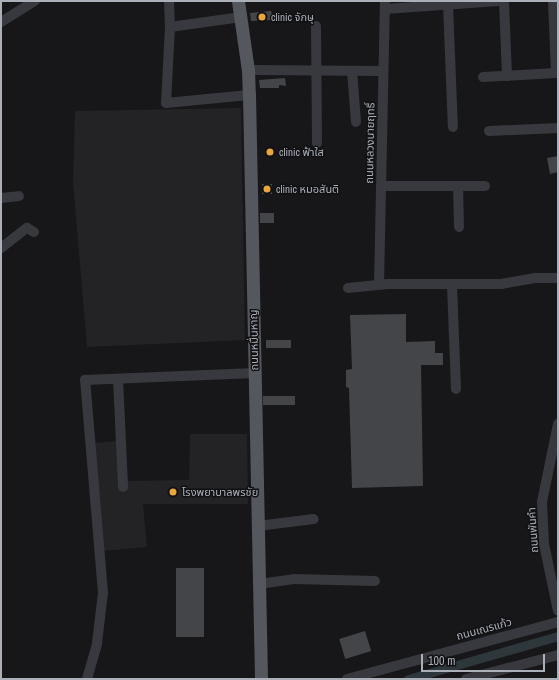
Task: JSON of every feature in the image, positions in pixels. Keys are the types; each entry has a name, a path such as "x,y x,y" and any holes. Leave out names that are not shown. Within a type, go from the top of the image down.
{"main road":[{"name":"ถนนหมื่นหาญ","path":"238,1 248,70 249,95 261,679"}],"street":[{"path":"1,22 35,1"},
{"path":"169,1 170,27 166,103 249,95"},
{"path":"385,5 448,5 499,1"},
{"path":"504,1 507,76"},
{"path":"484,77 556,73 553,1"},
{"name":"ถนนหลวงนายฤทธิ์","path":"379,285 385,5"},
{"path":"448,5 453,127"},
{"path":"170,27 241,17"},
{"path":"316,26 318,143"},
{"path":"248,70 384,71"},
{"path":"352,71 356,122"},
{"path":"489,131 558,128"},
{"path":"381,186 485,186"},
{"path":"458,186 459,227"},
{"path":"1,198 19,196"},
{"path":"1,248 27,228 34,232"},
{"path":"348,288 379,285 501,284 536,278 558,278"},
{"path":"452,285 456,389"},
{"path":"88,679 97,643 103,593 85,380 255,373"},
{"path":"118,379 123,487"},
{"name":"ถนนพันคำ","path":"558,424 542,502 544,544 558,611"},
{"path":"258,526 314,518"},
{"path":"259,584 294,579 375,581"},
{"name":"ถนนเณรแก้ว","path":"347,679 558,622"},
{"path":"466,679 558,655"}],"shaded area":[{"path":"241,108 245,340 87,347 73,182 75,111"},
{"name":"โรงพยาบาลพรชัย","path":"190,434 247,434 248,504 143,504 147,547 102,551 93,443 117,441 120,481 189,480"}],"building":[{"name":"clinic จักษุ","path":"271,11 274,20 251,21 250,13"},
{"path":"285,78 286,86 279,85 279,88 260,88 259,80"},
{"path":"558,156 558,172 550,174 547,158"},
{"name":"clinic หมอสันติ","path":"262,184 272,184 272,194 262,194"},
{"path":"260,213 274,213 274,223 260,223"},
{"path":"406,314 406,342 435,341 435,353 443,353 443,365 421,365 423,486 352,488 349,388 346,387 346,370 352,369 350,315"},
{"path":"266,340 291,340 291,348 266,348"},
{"path":"263,396 295,396 295,405 263,405"},
{"path":"176,568 204,568 204,637 176,637"},
{"path":"365,631 371,651 345,659 339,639"}],"waterway":[{"path":"408,679 558,636"}],"place":[{"name":"clinic จักษุ","path":"262,17"},
{"name":"clinic ฟ้าใส","path":"270,152"},
{"name":"clinic หมอสันติ","path":"267,189"},
{"name":"โรงพยาบาลพรชัย","path":"173,492"}]}
